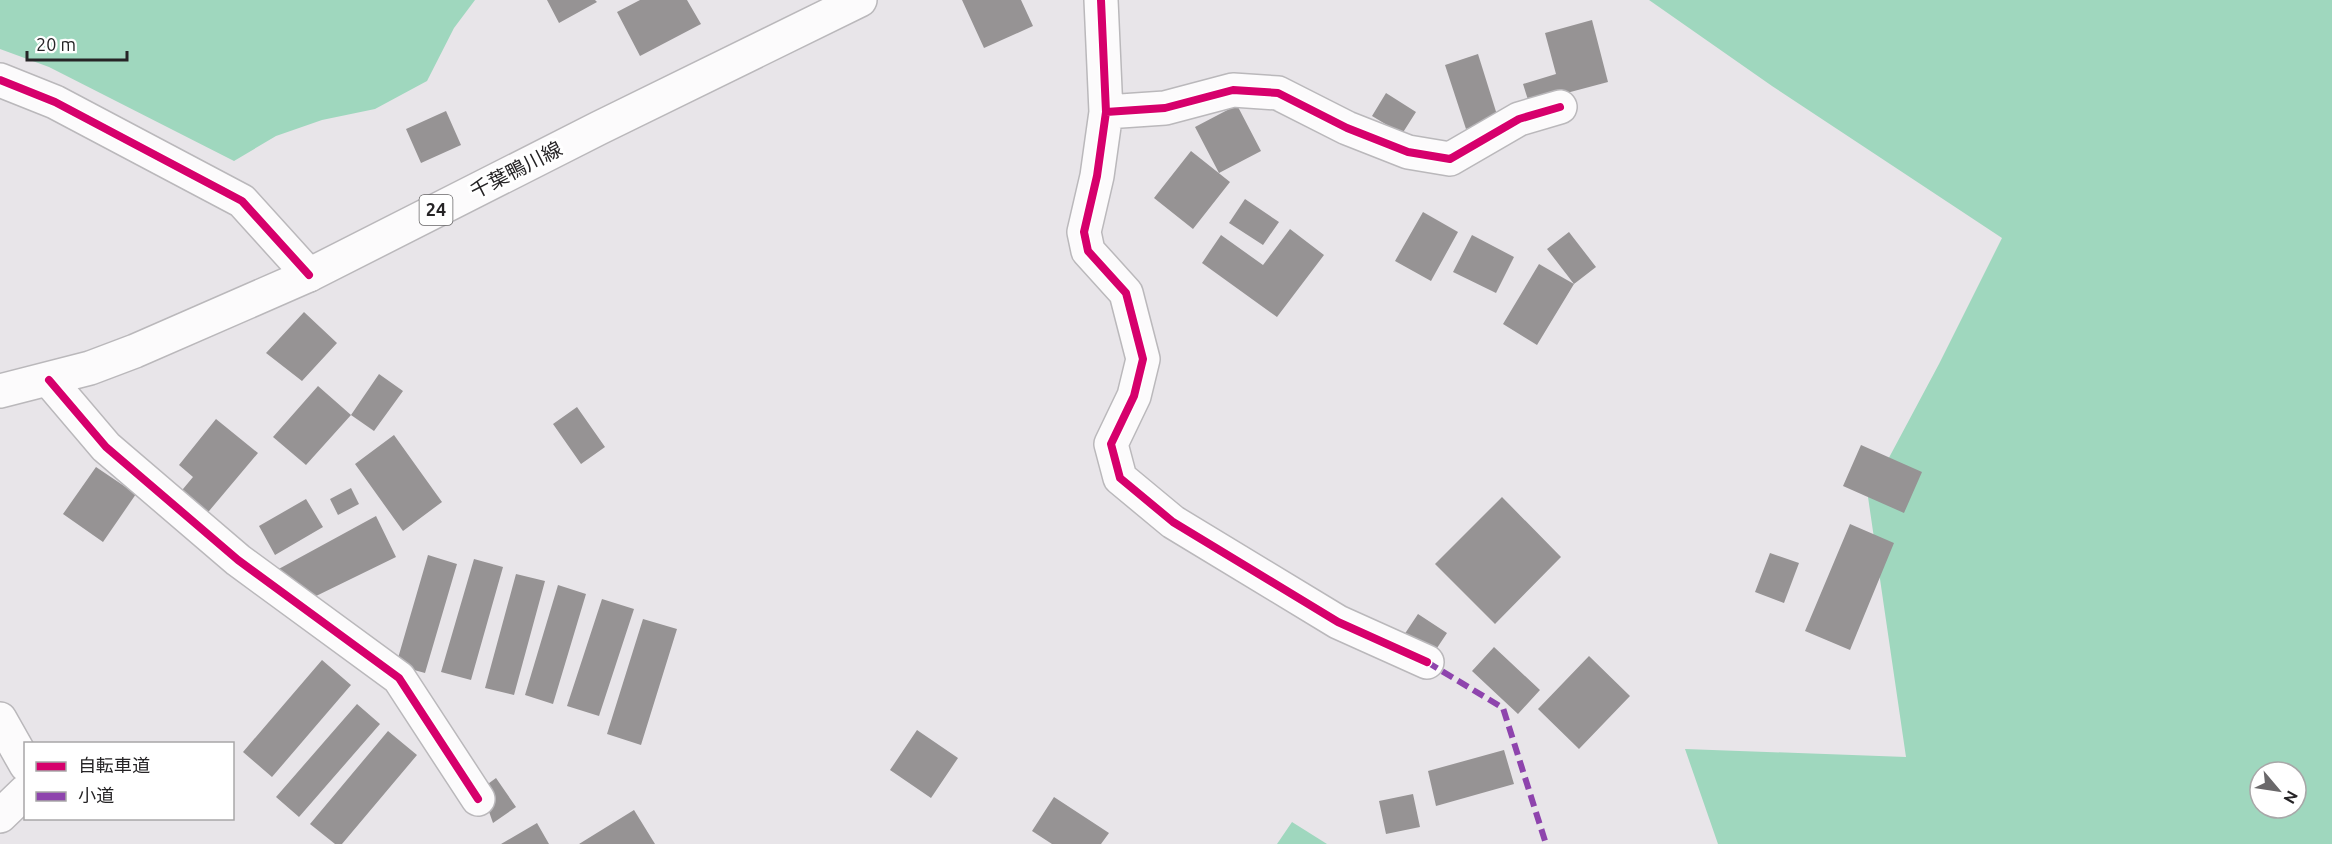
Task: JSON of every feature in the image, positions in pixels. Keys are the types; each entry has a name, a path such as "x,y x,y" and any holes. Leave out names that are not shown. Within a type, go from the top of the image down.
{"street":[{"name":"千葉鴨川線","path":"0,391 90,368 135,351 309,275 609,123 860,0"},
{"path":"1101,0 1106,112 1097,176 1084,232 1088,251 1126,293 1143,359 1134,396 1111,444 1120,478 1173,522 1338,622 1427,662"},
{"path":"0,80 55,102 242,201 309,275"},
{"path":"1106,112 1165,108 1233,90 1278,93 1347,128 1408,152 1450,159 1519,119 1560,107"},
{"path":"49,380 106,447 238,560 399,678 478,799"},
{"path":"0,719 24,761"},
{"path":"0,816 24,793"}],"green space":[{"path":"0,0 475,0 454,28 427,81 375,109 322,120 276,136 234,161 49,67 0,49"},
{"path":"1649,0 2332,0 2332,844 1718,844 1685,749 1906,757 1868,497 1939,364 2002,238 1772,86"},
{"path":"1292,822 1327,844 1277,844"}],"building":[{"path":"547,0 595,0 597,2 559,23"},
{"path":"640,0 687,0 701,24 640,56 617,12"},
{"path":"962,0 1021,0 1033,26 984,48"},
{"path":"1592,20 1608,82 1529,103 1523,84 1556,74 1545,33"},
{"path":"1478,54 1498,118 1466,129 1445,65"},
{"path":"1386,93 1416,112 1402,134 1372,116"},
{"path":"1237,105 1261,151 1219,173 1195,127"},
{"path":"446,111 461,145 421,163 406,129"},
{"path":"1191,151 1230,182 1193,229 1154,198"},
{"path":"1245,199 1279,222 1263,245 1229,223"},
{"path":"1423,212 1458,232 1431,281 1395,261"},
{"path":"1290,229 1324,255 1277,317 1202,263 1221,235 1263,265"},
{"path":"1569,232 1596,267 1574,284 1547,249"},
{"path":"1472,235 1514,257 1496,293 1453,272"},
{"path":"1539,264 1574,284 1537,345 1503,324"},
{"path":"304,312 337,343 302,381 266,353"},
{"path":"379,374 403,391 374,431 351,415"},
{"path":"318,386 351,415 306,465 273,437"},
{"path":"577,407 605,447 581,464 553,424"},
{"path":"216,419 258,453 204,517 178,495 193,477 179,465"},
{"path":"394,435 442,502 403,531 355,464"},
{"path":"1861,445 1922,472 1904,513 1843,486"},
{"path":"96,467 136,494 103,542 63,514"},
{"path":"351,488 359,504 338,515 330,499"},
{"path":"1502,497 1561,557 1495,624 1435,564"},
{"path":"306,499 323,527 275,555 259,526"},
{"path":"376,516 396,557 312,598 275,571"},
{"path":"1850,524 1894,543 1850,650 1805,631"},
{"path":"1770,553 1799,563 1784,603 1755,592"},
{"path":"428,555 457,564 425,673 396,665"},
{"path":"474,559 503,567 471,680 441,672"},
{"path":"516,574 545,581 514,695 485,688"},
{"path":"558,585 586,594 553,704 525,695"},
{"path":"602,599 634,609 599,716 567,706"},
{"path":"1418,614 1447,633 1431,657 1402,638"},
{"path":"643,619 677,629 641,745 607,734"},
{"path":"1494,647 1540,690 1518,714 1472,671"},
{"path":"1589,656 1630,696 1579,749 1538,709"},
{"path":"322,660 351,685 272,777 243,752"},
{"path":"357,704 380,724 299,817 276,797"},
{"path":"917,730 958,758 931,798 890,770"},
{"path":"388,731 417,755 342,844 335,844 310,824"},
{"path":"1504,750 1514,784 1436,806 1428,771"},
{"path":"496,778 516,807 493,823 481,789"},
{"path":"1413,794 1420,827 1386,834 1379,801"},
{"path":"1054,797 1109,833 1101,844 1052,844 1032,831"},
{"path":"634,810 655,844 579,844"},
{"path":"537,823 549,844 501,844"}],"marked path":[{"path":"1427,662 1503,708 1546,844"}],"cycle path":[{"path":"1101,0 1106,112 1097,176 1084,232 1088,251 1126,293 1143,359 1134,396 1111,444 1120,478 1173,522 1338,622 1427,662"},
{"path":"0,80 55,102 242,201 309,275"},
{"path":"1106,112 1165,108 1233,90 1278,93 1347,128 1408,152 1450,159 1519,119 1560,107"},
{"path":"49,380 106,447 238,560 399,678 478,799"}]}
